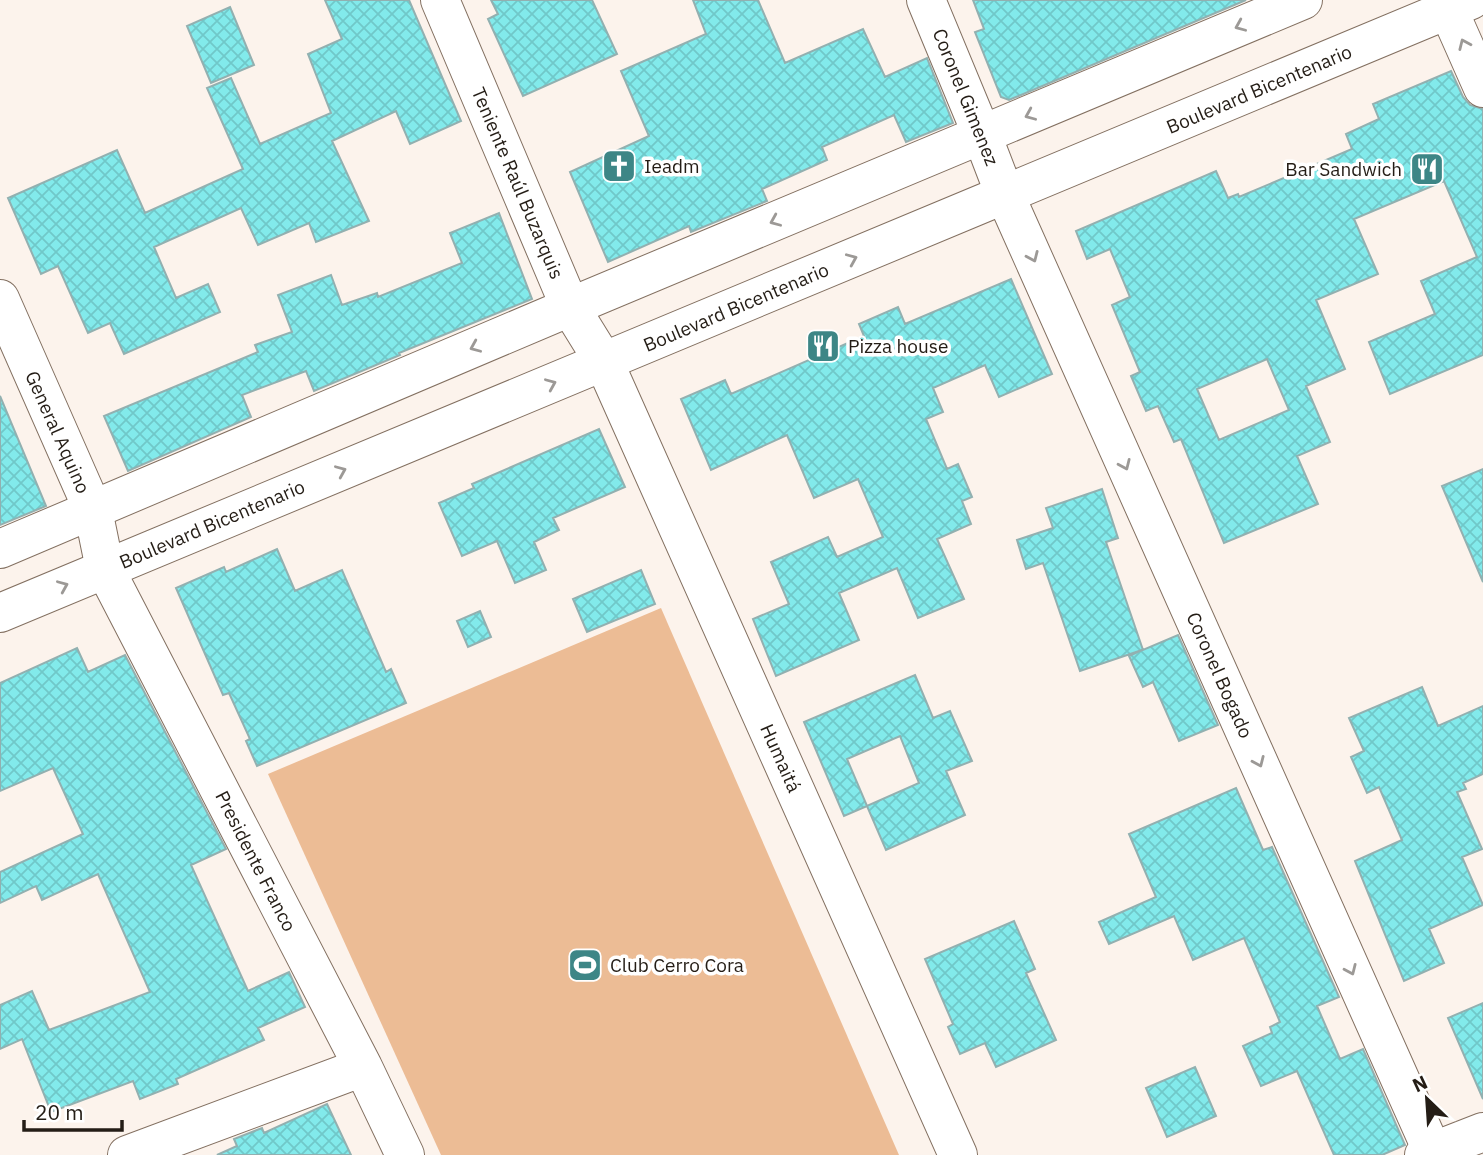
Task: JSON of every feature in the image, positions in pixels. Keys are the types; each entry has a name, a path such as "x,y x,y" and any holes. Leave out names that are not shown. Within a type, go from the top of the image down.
{"street":[{"name":"Teniente Raúl Buzarquis","path":"440,0 570,307 604,362"},
{"name":"Coronel Gimenez","path":"926,0 1005,195"},
{"path":"0,549 1303,0"},
{"path":"1455,3 1483,88"},
{"name":"Boulevard Bicentenario","path":"0,612 1005,195 1455,3"},
{"name":"Coronel Bogado","path":"1005,195 1430,1154"},
{"name":"General Aquino","path":"0,299 93,510 105,569"},
{"name":"Humaitá","path":"604,362 958,1155"},
{"name":"Presidente Franco","path":"105,569 363,1067 405,1155"},
{"path":"127,1155 363,1067"},
{"path":"1430,1154 1483,1132"}],"shaded area":[{"name":"Club Cerro Cora","path":"661,608 899,1155 441,1155 268,774"}],"building":[{"path":"325,0 409,0 461,121 410,144 396,111 332,141 369,221 316,242 309,223 258,245 241,208 154,247 176,298 208,284 220,312 124,354 110,323 88,333 58,266 41,274 8,198 117,150 145,213 243,169 207,88 231,78 260,144 331,113 308,54 342,39"},
{"path":"491,0 592,0 617,54 523,96 488,19 498,14"},
{"path":"693,0 758,0 785,63 863,29 885,77 927,58 953,123 906,142 894,115 822,147 827,160 762,189 767,201 691,232 689,226 608,262 570,172 649,136 621,71 706,34"},
{"path":"973,0 1246,0 1009,100 1001,97 975,32 984,29"},
{"path":"230,7 254,65 211,83 187,26"},
{"path":"1451,71 1463,97 1470,105 1483,109 1483,355 1390,394 1369,342 1435,314 1421,281 1477,257 1444,181 1354,219 1378,274 1316,300 1345,369 1306,386 1330,442 1297,456 1318,504 1224,543 1181,439 1174,442 1158,406 1146,411 1131,376 1140,372 1112,305 1130,297 1110,249 1087,259 1076,231 1216,171 1228,198 1238,194 1239,197 1352,149 1346,134 1379,119 1373,104","holes":["1267,359 1289,410 1219,440 1197,389"]},
{"path":"499,213 532,299 314,391 306,371 242,395 251,417 128,471 104,416 258,352 255,345 292,332 278,295 331,275 342,305 377,293 378,297 462,263 450,233"},
{"path":"1011,279 1052,374 999,397 985,365 933,388 943,412 926,419 947,469 958,464 972,497 962,501 971,524 937,539 964,599 918,618 897,568 839,593 859,640 776,676 753,619 789,604 771,562 828,537 837,557 883,537 858,479 814,498 787,435 711,470 681,399 725,380 731,394 864,336 859,324 898,307 905,324"},
{"path":"0,396 46,506 0,525"},
{"path":"599,429 625,487 553,518 559,530 534,542 546,570 515,583 497,541 462,556 439,503 474,488 472,484"},
{"path":"1483,469 1483,582 1442,486"},
{"path":"1102,489 1118,538 1106,542 1143,650 1178,635 1218,725 1179,741 1153,682 1143,687 1129,656 1142,650 1080,671 1043,563 1026,569 1017,540 1053,528 1046,508"},
{"path":"277,549 295,591 342,570 386,672 391,669 406,703 257,766 246,741 250,739 229,693 223,695 176,588 224,567 226,572"},
{"path":"641,570 655,604 587,632 573,599"},
{"path":"480,611 491,637 468,647 457,621"},
{"path":"77,648 88,672 125,655 226,849 191,865 248,991 289,972 305,1007 258,1028 264,1040 176,1079 178,1084 140,1099 133,1081 51,1112 22,1039 0,1049 0,1005 32,991 49,1030 150,992 98,874 42,900 36,886 0,903 0,872 83,834 53,768 0,791 0,683"},
{"path":"915,675 933,718 950,711 972,761 946,771 965,815 886,850 867,806 844,816 804,722","holes":["900,736 919,783 867,806 847,759"]},
{"path":"1422,687 1438,726 1483,706 1483,774 1463,783 1466,789 1457,792 1482,849 1462,857 1483,905 1429,929 1444,963 1404,981 1355,861 1402,840 1379,787 1367,793 1351,757 1364,751 1349,718"},
{"path":"1236,788 1263,850 1272,847 1339,997 1317,1006 1340,1059 1363,1049 1405,1145 1382,1155 1334,1155 1297,1071 1261,1086 1243,1046 1272,1033 1270,1027 1280,1022 1244,938 1193,960 1174,916 1109,944 1099,922 1156,897 1129,834"},
{"path":"1014,921 1035,969 1026,973 1056,1040 996,1067 985,1043 960,1054 948,1027 953,1024 925,959"},
{"path":"1483,1003 1483,1099 1448,1018"},
{"path":"1195,1067 1216,1116 1167,1137 1146,1088"},
{"path":"327,1104 351,1155 217,1155 237,1146 234,1139 262,1128 264,1133"}],"place":[{"name":"Ieadm","path":"619,166"},
{"name":"Bar Sandwich","path":"1427,169"},
{"name":"Pizza house","path":"823,346"},
{"name":"Club Cerro Cora","path":"585,965"}]}
